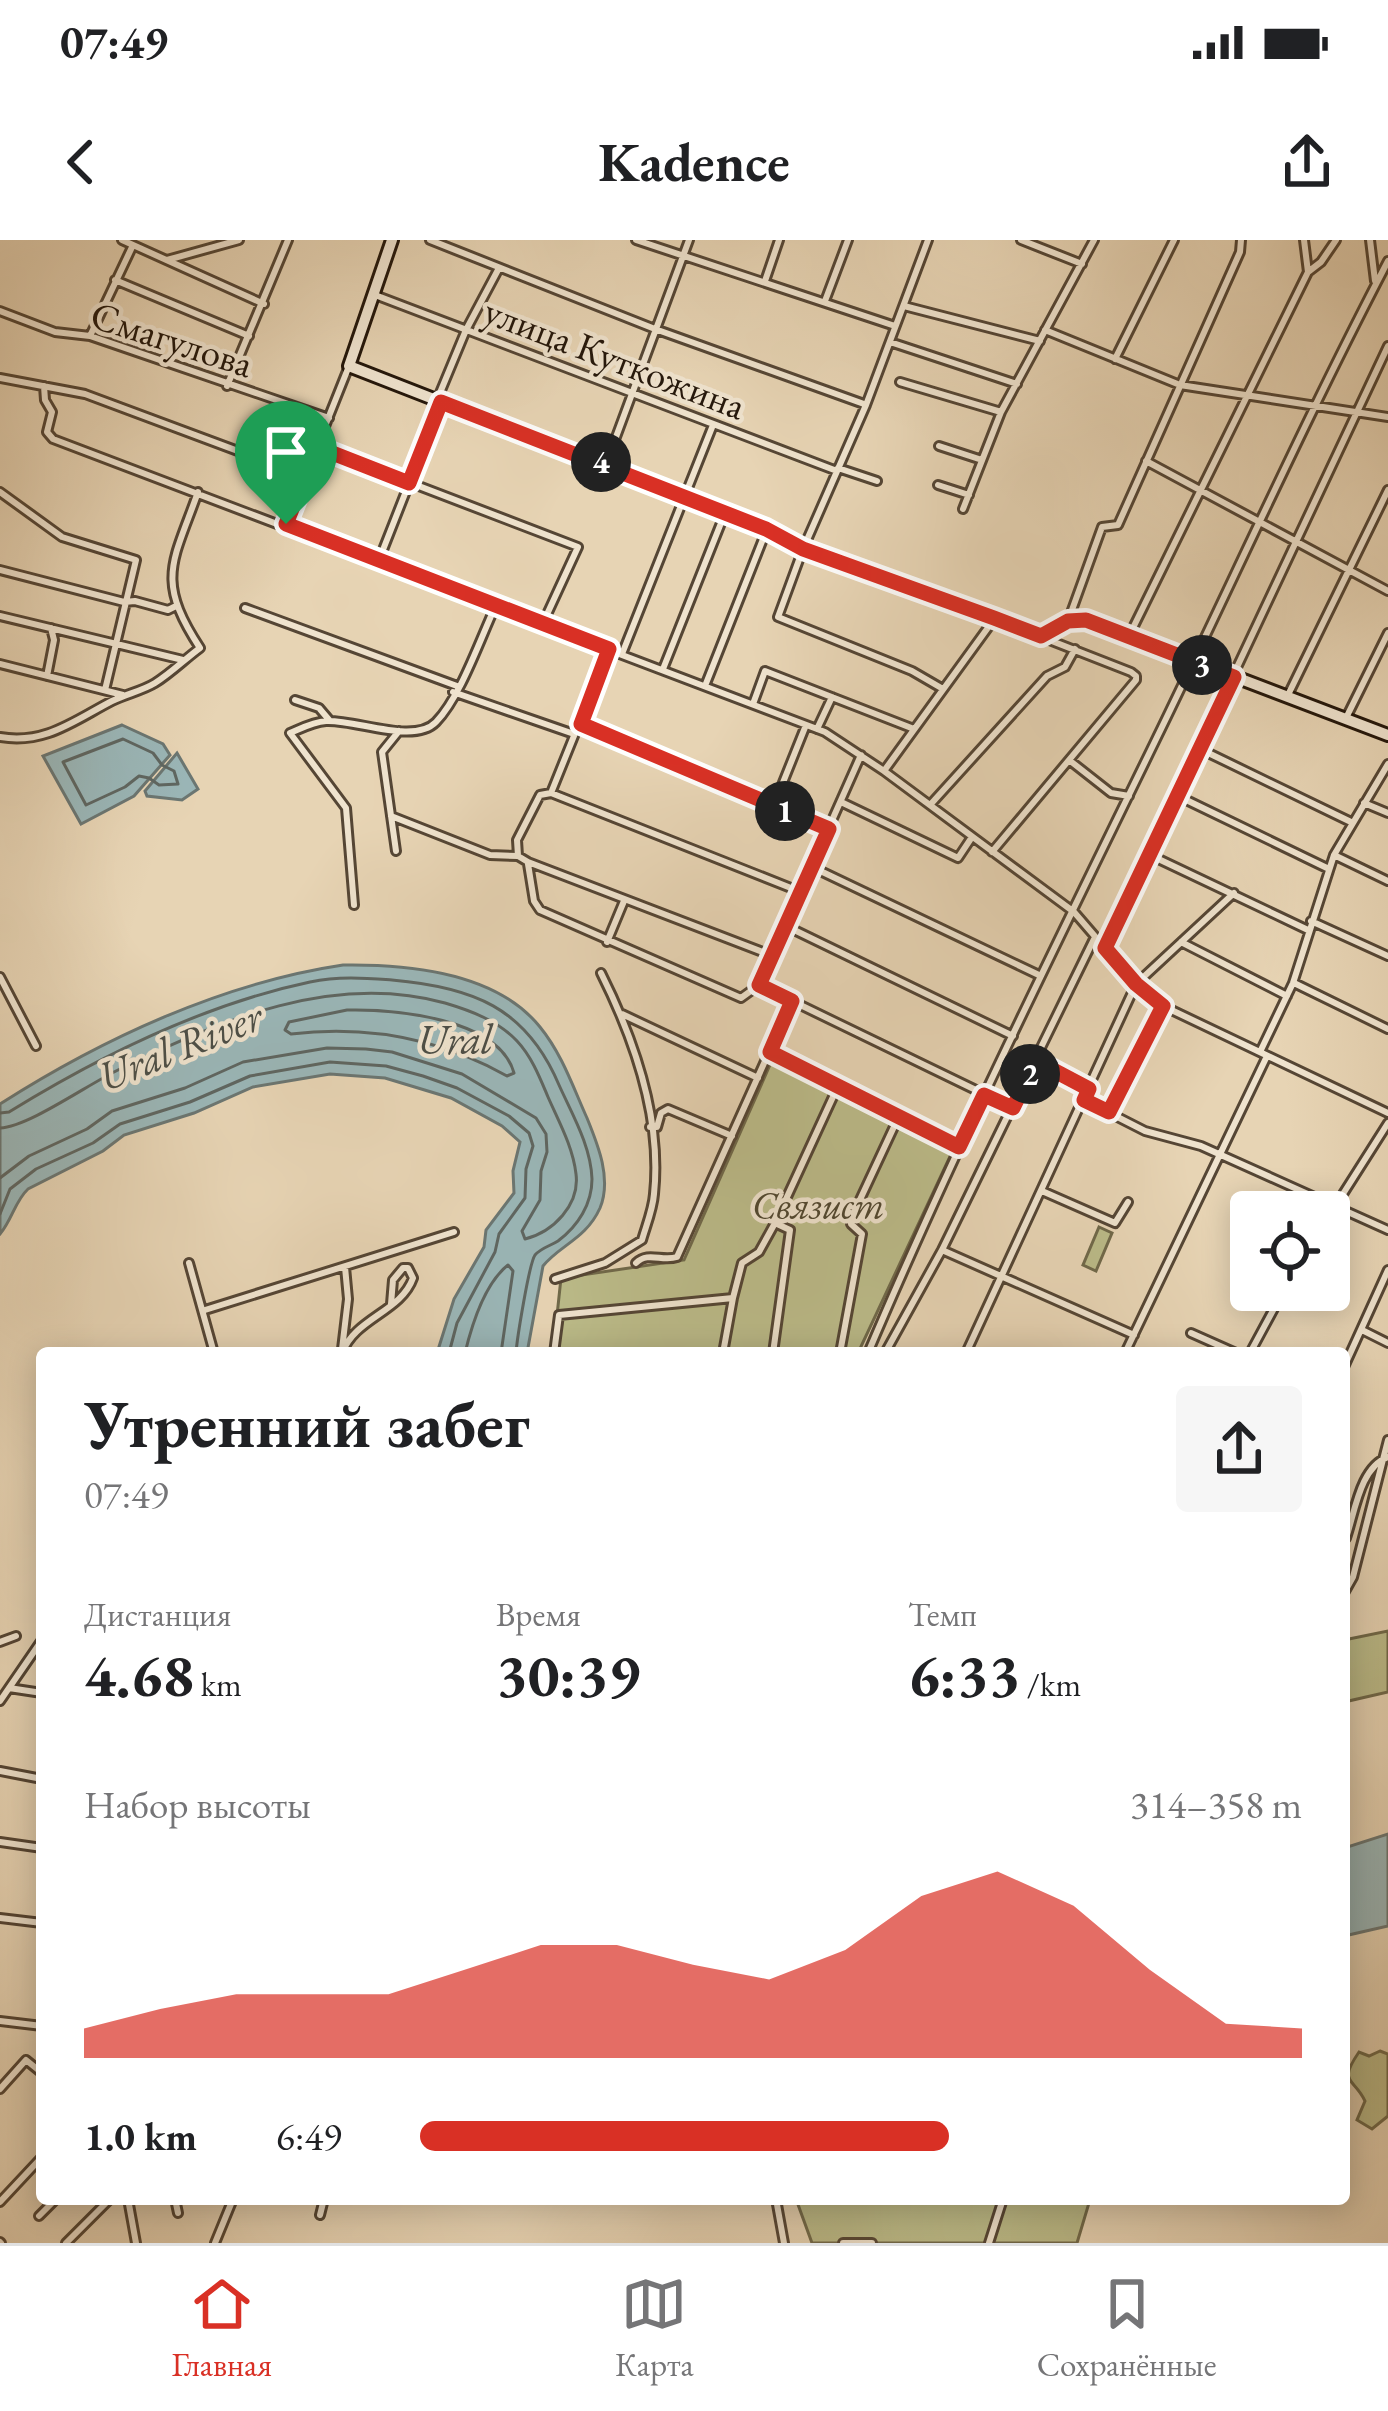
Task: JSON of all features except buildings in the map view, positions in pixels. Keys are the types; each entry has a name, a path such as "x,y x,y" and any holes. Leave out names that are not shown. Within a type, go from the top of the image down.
{"street":[{"path":"122,240 263,304"},
{"path":"166,260 239,240"},
{"path":"227,386 288,240"},
{"path":"286,524 350,366 392,240"},
{"path":"430,240 866,405"},
{"path":"636,240 896,327"},
{"path":"606,464 688,240"},
{"path":"765,281 779,240"},
{"path":"825,301 848,240"},
{"path":"928,240 778,617 912,671 943,689"},
{"path":"1021,240 1082,264"},
{"path":"963,509 1001,412 1094,240"},
{"path":"1115,359 1174,240"},
{"path":"1068,621 1102,527 1118,525 1240,252 1241,240"},
{"path":"1304,240 1308,272"},
{"path":"1129,636 1308,272 1336,240"},
{"path":"1370,240 1376,284"},
{"path":"89,336 133,245"},
{"path":"871,1347 959,1147 987,1097 1311,408 1388,261"},
{"path":"379,560 466,330 499,267"},
{"path":"116,280 249,336"},
{"name":"улица Куткожина","path":"374,294 712,425 877,482"},
{"path":"903,305 1040,341"},
{"name":"Смагулова","path":"0,311 56,332 89,336 329,418"},
{"path":"1045,330 1180,385 1388,417"},
{"path":"890,342 1018,384"},
{"path":"1105,948 1388,346"},
{"path":"350,366 606,464 766,529 803,549 1136,676 992,852"},
{"path":"0,378 85,394 305,476"},
{"path":"900,382 1001,412"},
{"path":"44,386 52,412 47,432 53,439 817,729 884,770 1072,910 1136,984 1163,1006 1388,1112"},
{"path":"622,654 712,425"},
{"path":"939,446 982,460"},
{"path":"317,447 578,547 543,623"},
{"path":"1146,461 1388,591"},
{"path":"938,485 969,494"},
{"path":"1287,697 1388,490"},
{"path":"0,492 62,537 134,556 129,602 105,690"},
{"path":"0,737 38,738 94,715 154,683 200,648 176,606 171,579 173,559 198,492"},
{"path":"663,670 725,513"},
{"path":"704,686 766,529"},
{"path":"0,570 168,610 176,606"},
{"path":"353,905 346,808 290,733 330,721 424,730 436,722 496,605"},
{"path":"1073,605 1086,620"},
{"path":"245,608 574,734"},
{"path":"0,616 183,660"},
{"path":"884,770 994,618"},
{"path":"1041,636 1068,621 1086,620 1388,735"},
{"path":"46,676 54,640 51,628"},
{"path":"1346,718 1388,633"},
{"path":"551,793 609,649"},
{"path":"930,805 1047,676 1065,667 1075,650"},
{"path":"0,664 126,695"},
{"path":"753,704 765,671 914,729"},
{"path":"817,729 832,697"},
{"path":"296,700 319,708 330,721"},
{"path":"581,724 829,829"},
{"path":"774,806 806,725"},
{"path":"396,850 382,752 399,731"},
{"path":"1200,749 1351,822"},
{"path":"528,862 533,901 540,910 741,998 759,985 788,927 861,755"},
{"path":"1069,760 1111,793 1129,796"},
{"path":"1128,1347 1264,1054 1293,983 1334,855 1388,764"},
{"path":"518,856 518,840 540,795 551,793 801,892"},
{"path":"1178,796 1329,869"},
{"path":"841,802 958,858 972,837"},
{"path":"1364,803 1388,813"},
{"path":"391,816 490,855 518,856 773,956"},
{"path":"1150,855 1388,956"},
{"path":"1334,855 1388,881"},
{"path":"812,867 1041,976"},
{"path":"969,1347 1136,984 1234,893"},
{"path":"607,942 625,900"},
{"path":"788,927 1013,1036"},
{"path":"888,1347 942,1250 1096,937"},
{"path":"1181,942 1287,996"},
{"path":"555,1279 605,1263 642,1240 654,1195 640,1069 622,1014 601,973"},
{"path":"0,976 36,1046"},
{"path":"1293,983 1388,1029"},
{"path":"759,985 1013,1108"},
{"path":"636,1262 650,1256 677,1257 792,1001"},
{"path":"1109,1112 1163,1006"},
{"path":"622,1014 758,1078"},
{"path":"770,1052 959,1147"},
{"path":"1036,1061 1089,1089"},
{"path":"724,1347 742,1263 759,1252 775,1223 838,1086"},
{"path":"1084,1100 1145,1131 1221,1155 1301,1191"},
{"path":"650,1127 657,1127 668,1108 732,1136"},
{"path":"841,1347 861,1230 851,1219 899,1116"},
{"path":"1345,1191 1386,1129"},
{"path":"1042,1191 1115,1223 1128,1202"},
{"path":"1350,1213 1388,1230"},
{"path":"774,1347 790,1229 775,1223"},
{"path":"205,1310 454,1232"},
{"path":"942,1250 1134,1335"},
{"path":"189,1263 213,1347"},
{"path":"343,1347 348,1299 345,1265"},
{"path":"345,1347 353,1332 406,1293 412,1282 408,1268 393,1280 391,1304"},
{"path":"1350,1354 1388,1270"},
{"path":"555,1347 559,1315 734,1298"},
{"path":"1253,1347 1273,1311"},
{"path":"1362,1330 1388,1343"},
{"path":"1191,1333 1222,1347"},
{"path":"1350,1582 1388,1440"},
{"path":"1350,1524 1368,1473 1384,1458"},
{"path":"1350,1538 1361,1537"},
{"path":"0,1642 16,1636"},
{"path":"0,1701 36,1648"},
{"path":"8,1688 36,1692"},
{"path":"0,1772 36,1778"},
{"path":"0,1843 36,1847"},
{"path":"0,1918 36,1921"},
{"path":"0,2021 36,2025"},
{"path":"0,2089 26,2060 36,2068"},
{"path":"0,2202 36,2163"},
{"path":"40,2216 50,2205"},
{"path":"67,2243 104,2205"},
{"path":"129,2205 136,2243"},
{"path":"176,2205 178,2213"},
{"path":"215,2243 231,2205"},
{"path":"320,2215 322,2205"},
{"path":"777,2205 784,2243"},
{"path":"989,2243 1001,2205"},
{"path":"843,2243 872,2243"}],"green space":[{"name":"Связист","path":"773,1058 954,1148 861,1347 554,1347 561,1278 684,1260"},
{"path":"1099,1227 1112,1233 1096,1271 1083,1265"},
{"path":"1388,1631 1388,1692 1350,1701 1350,1639"},
{"path":"1380,2051 1388,2054 1388,2116 1372,2129 1357,2120 1365,2101 1350,2080 1350,2067 1359,2052 1369,2056"},
{"path":"798,2205 1088,2205 1077,2243 812,2243"}],"water":[{"path":"122,725 163,744 170,755 134,796 81,824 43,756"},
{"path":"177,753 198,789 182,800 147,796 145,791"},
{"name":"Ural","path":"343,965 449,975 500,994 522,1009 555,1048 599,1151 603,1197 588,1227 543,1266 528,1347 439,1347 454,1299 484,1247 486,1230 514,1193 520,1142 502,1126 451,1098 385,1078 330,1074 253,1087 194,1113 124,1135 103,1151 28,1189 0,1234 0,1104 80,1057 164,1017 298,973"},
{"path":"1388,1834 1388,1926 1350,1935 1350,1846"}],"route":[{"path":"441,402 1020,631 1041,636 1068,621 1086,620 1234,677 1105,948 1163,1006 1109,1112 1084,1100 1089,1089 1036,1061 1013,1108 984,1095 959,1147 770,1052 792,1001 759,985 829,829 581,724 609,649 286,524 317,447 409,483 441,402"}],"water label":[{"name":"Ural River","path":"180,1046"}]}
